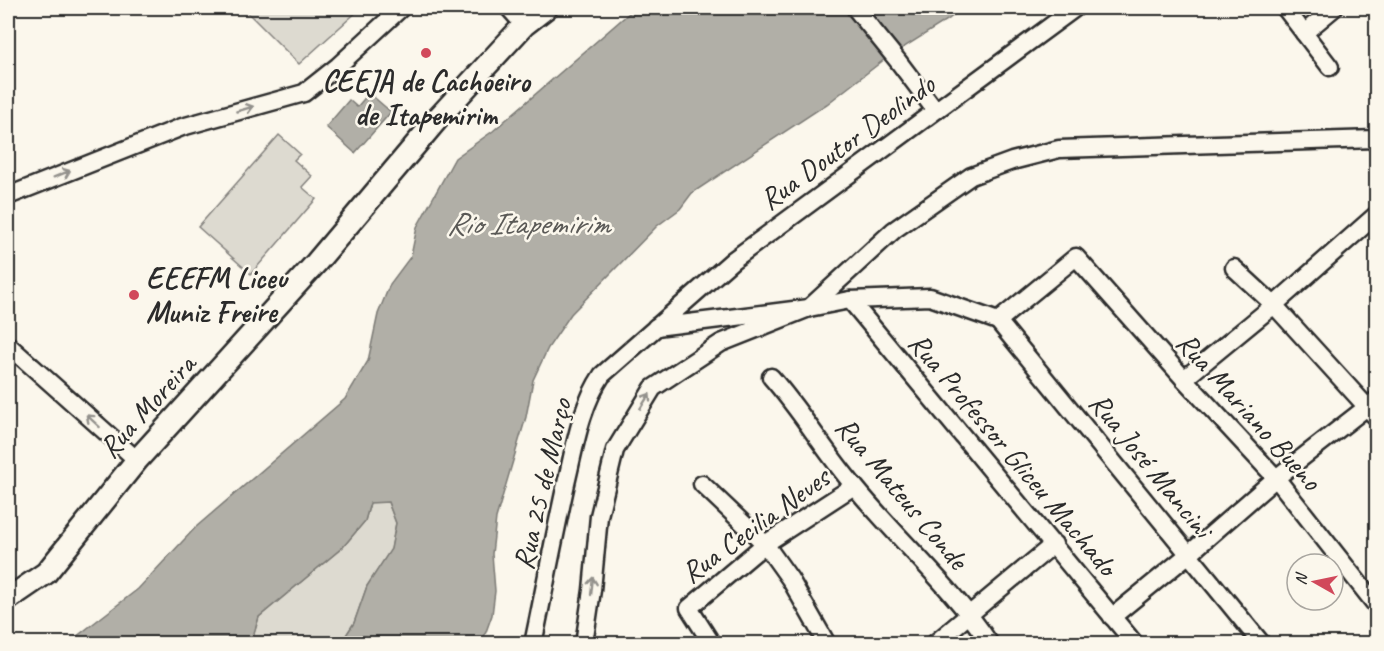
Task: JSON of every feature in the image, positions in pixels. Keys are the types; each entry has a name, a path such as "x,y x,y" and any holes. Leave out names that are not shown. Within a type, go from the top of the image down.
{"main road":[{"name":"Rua Moreira","path":"8,599 46,573 137,460 316,263 439,117 524,25 546,8"}],"street":[{"path":"8,196 182,127 304,93 338,66 401,8"},
{"path":"509,8 524,25"},
{"path":"855,8 935,110"},
{"name":"Rua Doutor Deolindo","path":"656,327 733,260 1075,8"},
{"path":"1285,8 1330,67"},
{"path":"1304,33 1334,8"},
{"path":"584,644 599,516 615,450 653,388 721,343 809,308 894,230 971,176 1012,161 1059,149 1377,139"},
{"path":"1184,379 1377,215"},
{"name":"Rua Mariano Bueno","path":"998,321 1076,256 1184,379 1276,478 1377,605"},
{"path":"1112,617 1276,478 1374,408 1274,304 1234,268"},
{"path":"656,327 809,308 850,300 930,297 998,321"},
{"name":"Rua Professor Gliceu Machado","path":"850,300 1135,644"},
{"name":"Rua José Mancini","path":"998,321 1262,644"},
{"name":"Rua 25 de Março","path":"533,644 560,509 581,420 592,390 602,375 656,327"},
{"path":"8,345 137,460"},
{"name":"Rua Mateus Conde","path":"771,377 787,395 854,486 970,614 990,644"},
{"path":"702,484 765,544 790,579 827,644"},
{"name":"Rua Cecilia Neves","path":"712,644 689,608 765,544 854,486"},
{"path":"934,644 1054,544"}],"shaded area":[{"path":"243,8 361,8 299,64"},
{"path":"279,135 300,154 294,160 312,176 302,187 316,199 251,274 198,227"},
{"path":"370,502 388,502 396,523 391,550 367,586 354,623 341,643 251,644 259,617 343,547 365,521"}],"water":[{"name":"Rio Itapemirim","path":"635,8 962,8 949,19 885,59 827,104 692,193 680,209 657,226 571,314 548,348 533,380 526,417 496,518 492,554 495,591 492,615 482,643 341,643 354,623 367,586 391,549 396,523 388,502 370,503 365,521 343,547 259,617 251,643 67,644 138,589 196,527 345,399 368,361 378,314 390,284 411,256 417,227 455,158 493,131"},
{"path":"369,93 391,112 355,153 326,127 349,100 357,107"}],"place":[{"name":"CEEJA de Cachoeiro de Itapemirim","path":"426,53"},
{"name":"EEEFM Liceu Muniz Freire","path":"134,295"}]}
